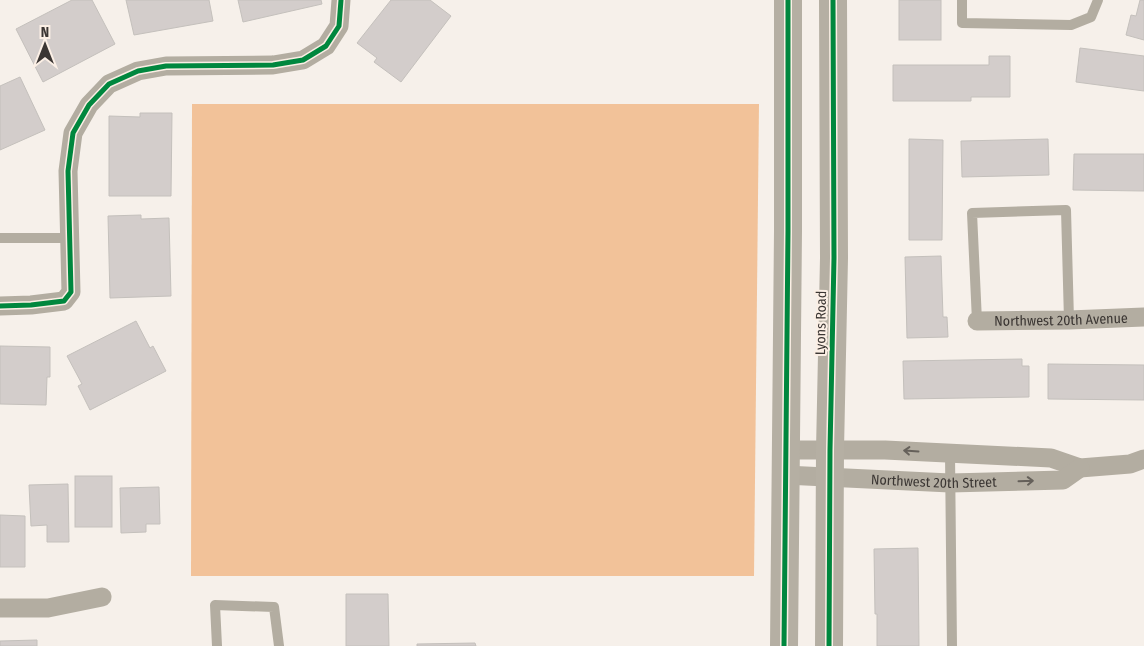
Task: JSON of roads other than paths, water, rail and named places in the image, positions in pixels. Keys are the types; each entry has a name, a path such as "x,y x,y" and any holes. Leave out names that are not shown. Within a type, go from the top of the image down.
{"main road":[{"path":"784,646 788,0"},
{"name":"Lyons Road","path":"829,646 834,258 833,0"}],"street":[{"path":"0,306 64,301 71,292 68,171 73,133 89,105 109,84 138,71 166,66 273,65 303,60 326,46 339,26 342,0"},
{"name":"Northwest 20th Avenue","path":"977,321 1144,317"},
{"name":"Northwest 20th Street","path":"785,463 830,463 885,450 1051,458 1080,468 1130,464 1144,459"},
{"name":"Northwest 20th Street","path":"785,463 830,463 950,483 1063,480 1080,468"},
{"path":"0,608 48,608 102,597"}],"lane":[{"path":"962,0 962,23 1071,25 1091,17 1098,0"},
{"path":"977,321 972,212 1066,210 1069,320"},
{"path":"0,238 70,238"},
{"path":"950,454 952,646"},
{"path":"217,646 216,605 274,607 279,646"}]}
